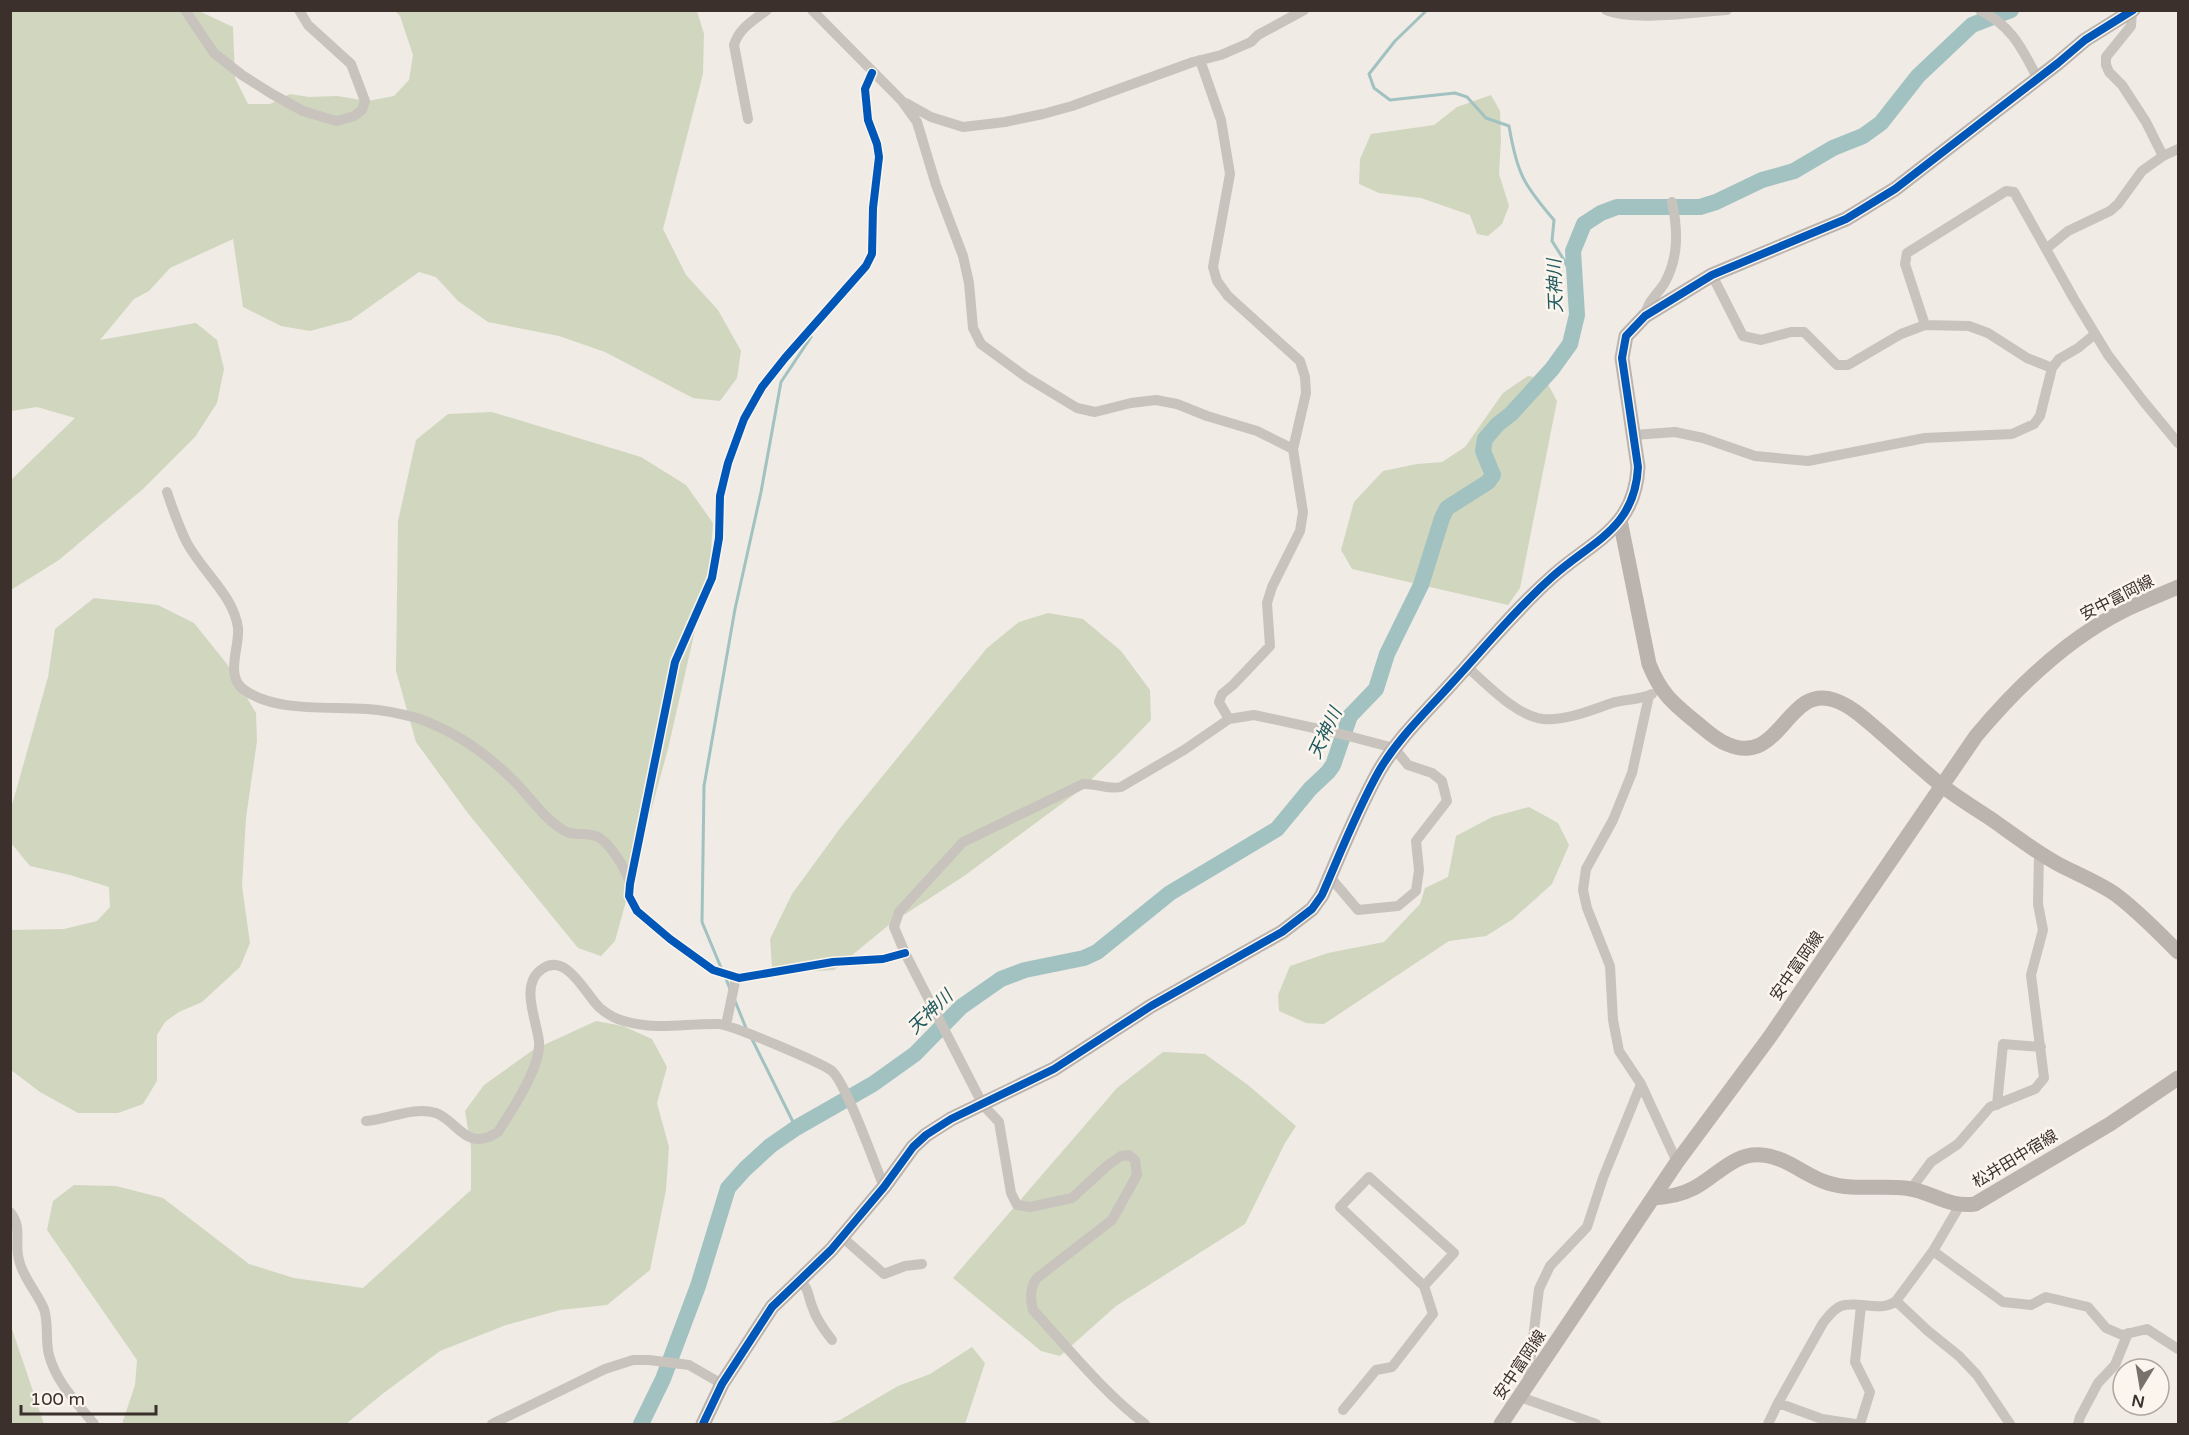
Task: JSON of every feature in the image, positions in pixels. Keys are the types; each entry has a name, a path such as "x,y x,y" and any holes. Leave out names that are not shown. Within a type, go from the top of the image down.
{"street":[{"path":"185,10 214,52 262,88 303,111 337,121 354,116 362,110 365,100 351,64 308,25 299,10"},
{"path":"747,119 734,45 737,36 744,28 767,10"},
{"path":"812,10 902,101 917,122 936,185 963,256 969,283 973,328 981,344 1026,377 1077,408 1095,412 1131,403 1156,400 1167,402 1257,431 1293,449"},
{"path":"902,101 931,117 963,127 1005,122 1072,106 1200,60 1221,55 1251,42 1258,35 1304,10"},
{"path":"1606,10 1618,15 1727,10"},
{"path":"1981,11 2018,40 2038,79"},
{"path":"703,1425 722,1384 772,1307 842,1237 908,1154 926,1135 951,1119 1047,1073 1151,1006 1282,932 1312,909 1322,895 1371,786 1394,748 1535,592 1568,563 1611,531 1620,520 1634,495 1637,481 1637,452 1622,358 1626,336 1645,316 1712,275 1846,219 1895,189 2085,40 2132,11"},
{"path":"2132,11 2131,26 2106,57 2106,65 2146,122 2163,156"},
{"path":"1200,60 1221,120 1230,174 1213,267 1217,281 1228,296 1300,361 1305,377 1306,393 1293,449 1303,513 1300,531 1272,587 1267,603 1270,646 1222,694 1219,702 1229,719"},
{"path":"872,73 865,89 868,120 879,157 873,208 872,254 866,266 811,327 762,387 744,419 728,463 720,496 719,538 712,578 675,662 629,896 637,911 670,939 714,970 736,977 833,962 883,959 905,953"},
{"path":"2046,249 2068,231 2110,212 2142,171 2163,156 2178,149"},
{"path":"1925,325 1905,264 1907,254 2006,190 2014,192 2108,355 2178,442"},
{"path":"1645,316 1647,305 1661,288 1671,269 1678,238 1672,202"},
{"path":"1712,275 1743,336 1761,340 1791,332 1804,332 1838,365 1848,365 1901,333 1925,325 1969,326 1988,333 2026,358 2052,368"},
{"path":"1634,435 1675,432 1703,438 1755,456 1808,461 1925,438 2012,434 2034,424 2040,416 2052,368 2059,358 2078,348 2096,334"},
{"path":"167,492 187,543 235,613 238,630 234,664 236,681 243,689 268,700 296,706 369,709 416,718 465,740 507,773 533,803 565,832 598,837 617,857 626,871 630,884"},
{"path":"1620,520 1654,692 1632,773 1613,820 1586,869 1583,890 1587,908 1610,966 1613,1020 1619,1051 1641,1084 1677,1162"},
{"name":"安中富岡線","path":"1501,1425 1677,1162 1769,1038 1976,736 1999,708 2037,670 2089,631 2123,611 2178,587"},
{"path":"1467,667 1520,711 1543,719 1567,717 1654,692 1673,703 1720,741 1742,749 1757,748 1765,744 1798,708 1808,702 1826,698 1836,701 1859,714 1942,785 2039,853 2113,893 2136,910 2178,952"},
{"path":"1145,1425 1123,1407 1088,1370 1033,1310 1030,1301 1033,1284 1037,1278 1112,1220 1137,1175 1135,1160 1129,1155 1121,1156 1072,1198 1030,1207 1017,1205 1011,1193 999,1122 983,1105 905,953 894,927 899,912 963,842 1083,784 1121,787 1184,750 1229,719 1254,715 1394,748 1408,765 1432,773 1442,781 1447,801 1416,841 1419,870 1416,891 1398,906 1358,910 1330,877"},
{"path":"1911,1189 1931,1162 1958,1144 1990,1107 2035,1089 2044,1078 2031,975 2043,930 2038,904 2039,853"},
{"path":"366,1120 380,1120 426,1111 440,1114 461,1134 482,1139 498,1132 535,1066 539,1043 531,994 536,975 548,966 553,966 570,972 599,1007 624,1021 658,1028 726,1025 833,1072 843,1089 884,1187"},
{"path":"726,1025 736,977"},
{"path":"1997,1105 2003,1044 2041,1047"},
{"name":"松井田中宿線","path":"1654,1198 1692,1190 1734,1161 1752,1155 1771,1156 1786,1161 1816,1178 1837,1186 1911,1189 1960,1205 1976,1203 2149,1099 2178,1078"},
{"path":"1596,1425 1524,1391 1539,1289 1550,1266 1587,1227 1603,1178 1641,1084"},
{"path":"1344,1410 1376,1370 1392,1367 1433,1314 1424,1286 1340,1207 1369,1177 1454,1253 1424,1286"},
{"path":"1768,1425 1823,1323 1831,1313 1839,1307 1890,1305 1896,1301 1933,1251 1960,1205"},
{"path":"10,1212 17,1220 18,1257 22,1271 45,1315 49,1357 60,1380 94,1425"},
{"path":"842,1237 884,1274 905,1266 922,1264"},
{"path":"1933,1251 2003,1302 2031,1305 2046,1297 2088,1307 2106,1328 2122,1335 2147,1329 2178,1349"},
{"path":"800,1279 810,1293 818,1323 832,1340"},
{"path":"1896,1301 1959,1356 1977,1375 2010,1425"},
{"path":"1860,1425 1870,1392 1855,1362 1861,1306"},
{"path":"2078,1425 2098,1383 2115,1365 2128,1333"},
{"path":"492,1425 605,1369 633,1360 689,1365 722,1384"},
{"path":"1778,1403 1822,1419 1855,1425"}],"green space":[{"path":"11,11 199,11 233,27 235,78 248,104 270,104 290,94 309,97 337,96 368,101 394,96 409,80 413,55 400,16 395,11 697,11 704,34 703,74 663,229 686,275 718,310 741,351 737,378 720,401 693,398 605,352 559,336 488,322 458,301 436,277 419,272 351,320 310,331 281,326 243,307 233,239 170,268 149,291 134,299 100,340 196,323 217,340 224,369 217,403 195,437 143,489 59,560 11,590 11,480 75,418 37,407 11,411"},
{"path":"1491,95 1500,111 1499,174 1509,206 1502,224 1488,236 1477,234 1470,215 1421,198 1379,193 1359,184 1360,159 1371,134 1434,125 1457,107"},
{"path":"1528,376 1545,379 1557,401 1520,588 1508,605 1352,569 1341,550 1354,502 1383,471 1442,462 1465,447 1503,393"},
{"path":"492,412 641,457 686,485 713,523 710,564 668,749 615,941 601,956 578,948 467,812 416,742 396,671 398,521 416,440 448,414"},
{"path":"94,598 158,605 194,623 227,664 256,713 257,741 246,818 242,886 250,943 240,967 202,1002 179,1012 165,1022 157,1035 157,1081 143,1104 118,1113 78,1113 40,1092 11,1070 11,930 64,929 97,921 110,907 109,887 30,866 11,843 12,805 48,677 55,629"},
{"path":"1048,613 1083,619 1121,651 1150,690 1151,720 1079,791 964,876 890,924 834,970 798,972 772,967 770,939 792,894 841,827 987,648 1019,622"},
{"path":"1529,807 1558,823 1569,845 1552,884 1513,919 1486,936 1449,941 1324,1024 1306,1023 1279,1011 1278,995 1290,966 1328,953 1384,942 1420,904 1425,888 1448,877 1456,836 1492,817"},
{"path":"596,1021 623,1026 652,1039 667,1067 657,1103 669,1147 666,1190 650,1270 607,1305 560,1310 506,1325 440,1351 346,1424 122,1424 135,1385 137,1360 47,1230 53,1201 74,1185 116,1186 163,1198 249,1264 294,1278 363,1288 471,1190 471,1148 465,1111 484,1085 533,1050"},
{"path":"1163,1052 1205,1054 1248,1085 1296,1126 1285,1143 1245,1224 1116,1306 1060,1356 1041,1351 953,1278 1117,1088"},
{"path":"11,1326 44,1424 11,1424"},
{"path":"972,1347 985,1363 965,1424 826,1424 840,1420 898,1386 930,1374"}],"waterway":[{"path":"1427,10 1395,41 1369,74 1374,88 1390,100 1455,93 1467,97 1486,118 1509,126 1515,155 1523,177 1535,197 1554,220 1552,241 1573,278"},
{"name":"天神川","path":"641,1424 663,1379 698,1286 728,1188 745,1169 770,1146 796,1128 873,1084 915,1054 961,1007 1001,979 1025,970 1084,958 1097,952 1170,893 1277,829 1310,789 1328,772 1333,765 1350,716 1376,689 1387,654 1421,585 1447,508 1488,482 1493,475 1483,451 1485,439 1552,369 1570,344 1577,315 1573,251 1584,224 1601,213 1617,207 1700,207 1716,202 1762,180 1794,171 1833,148 1863,136 1881,123 1918,76 1972,25 2011,10"},
{"path":"722,970 702,922 704,786 735,609 761,492 781,382 811,337"},
{"path":"725,976 730,989"},
{"path":"735,1001 746,1028"},
{"path":"752,1039 796,1128"}],"cycle path":[{"path":"703,1424 722,1384 772,1307 831,1250 884,1187 913,1147 926,1135 951,1119 1054,1069 1151,1006 1282,932 1312,909 1322,895 1371,786 1395,747 1526,602 1567,564 1609,532 1629,505 1635,488 1638,467 1622,358 1626,336 1645,316 1712,275 1846,219 1895,189 2085,40 2133,10"},
{"path":"872,73 865,89 868,120 879,157 873,208 872,254 866,266 762,387 744,419 728,463 720,496 719,538 712,578 675,662 629,896 637,911 670,939 713,970 739,978 833,962 883,959 905,953"}]}
